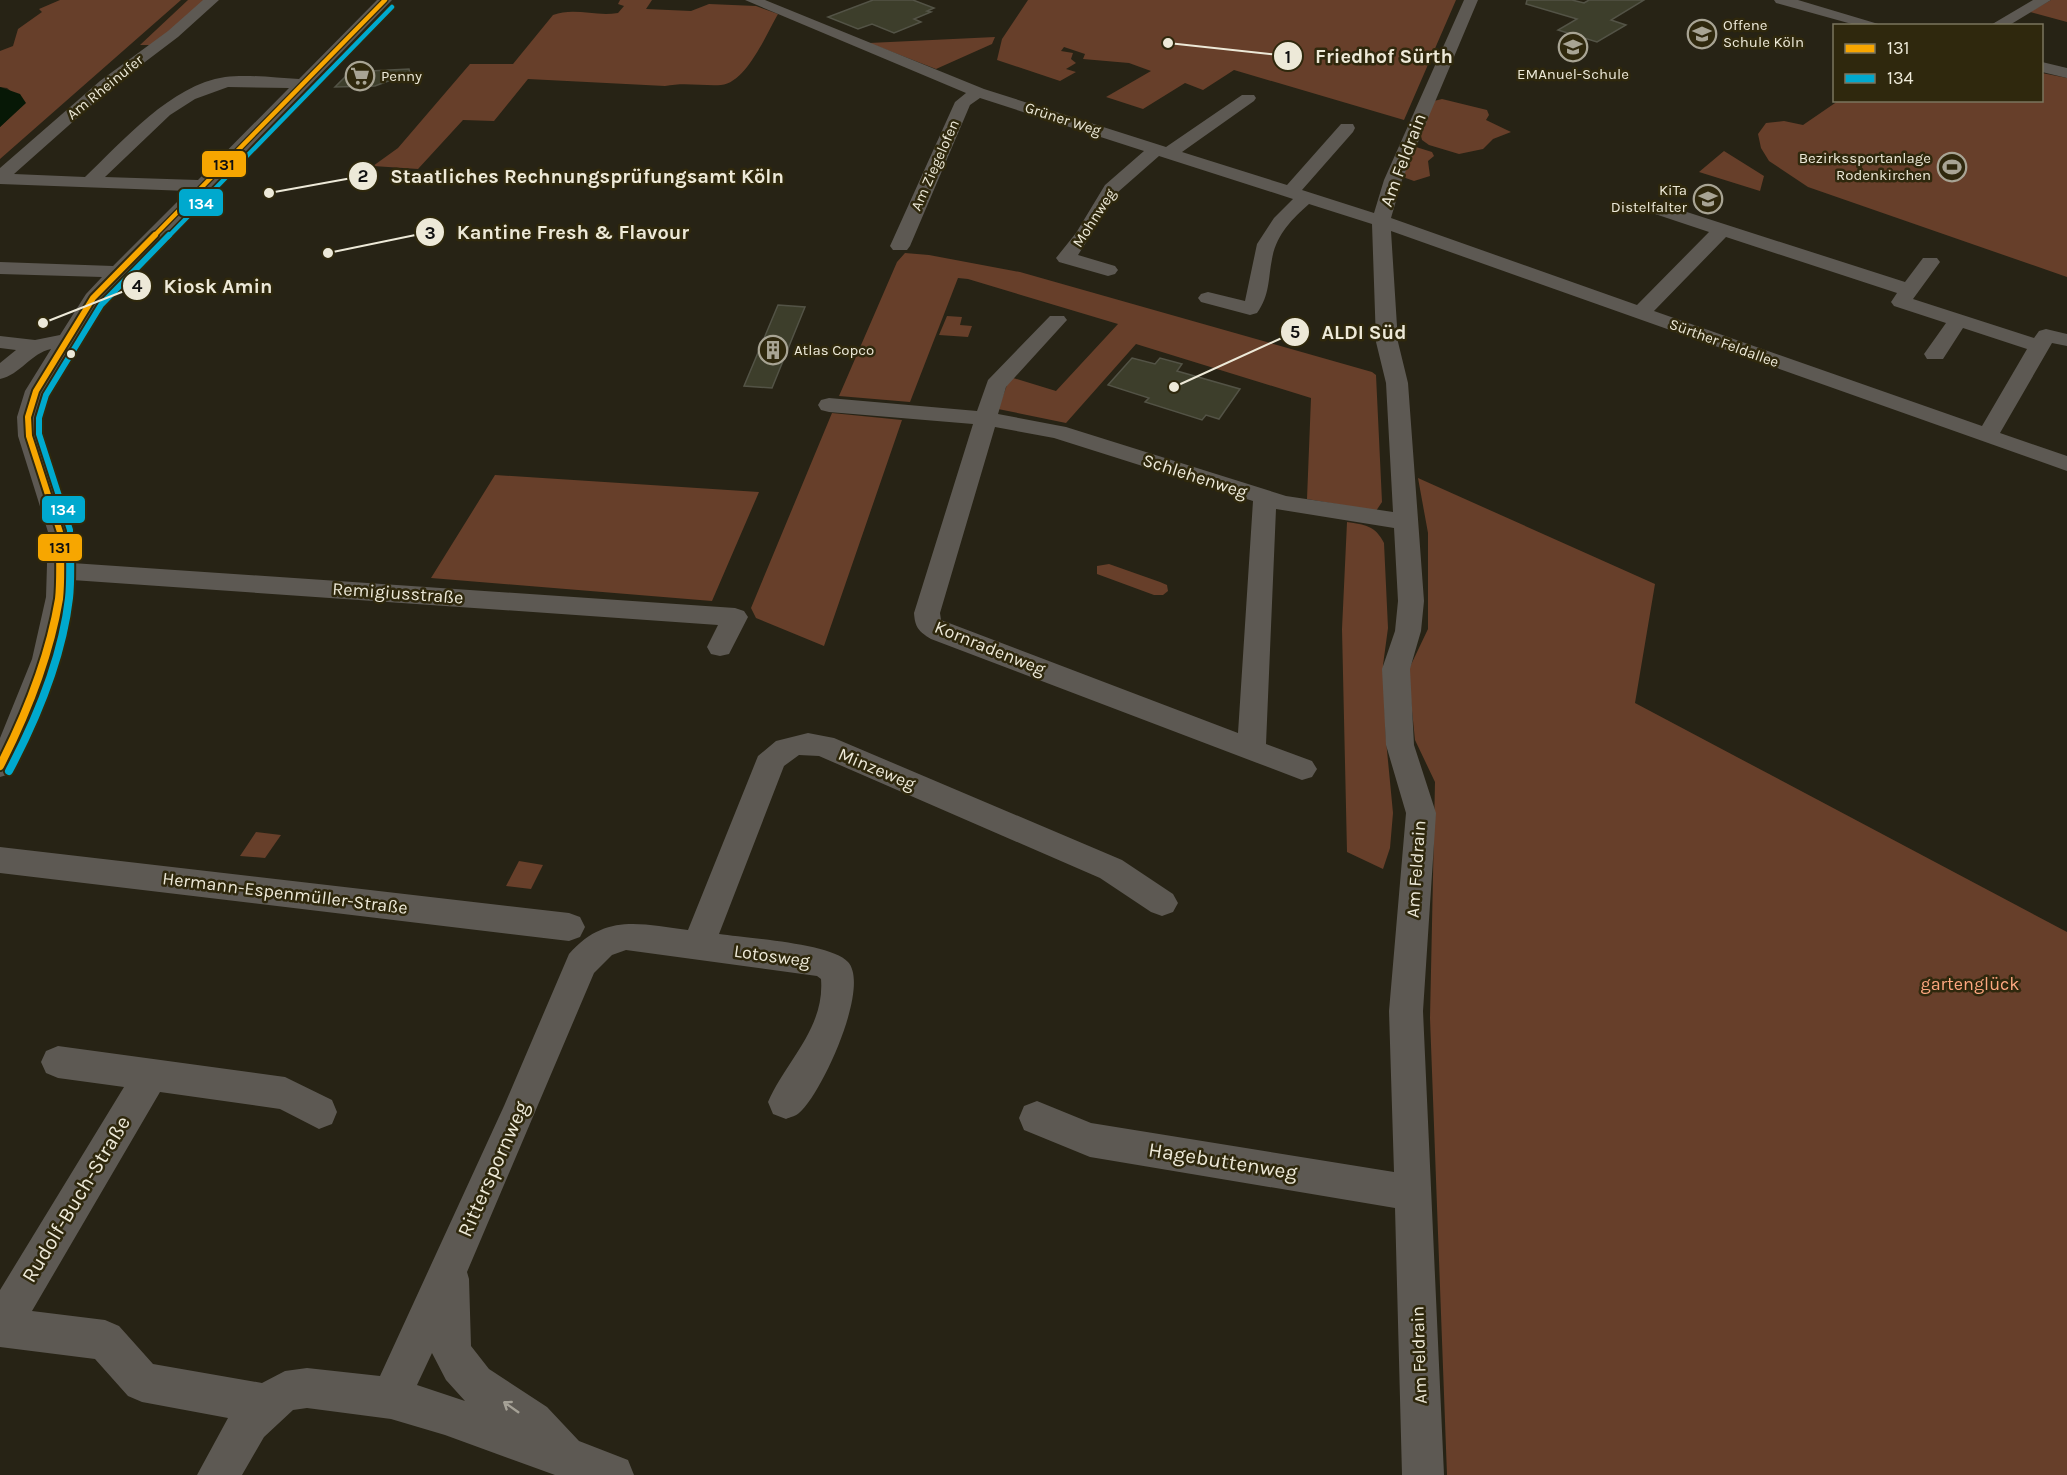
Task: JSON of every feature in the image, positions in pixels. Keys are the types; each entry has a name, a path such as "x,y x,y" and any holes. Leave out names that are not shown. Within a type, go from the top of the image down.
{"street":[{"name":"Am Rheinufer","path":"0,178 106,84 173,34 212,0"},
{"path":"0,766 16,735 46,658 54,626 61,571 60,532 29,436 28,417 36,391 93,298 385,0"},
{"name":"Grüner Weg","path":"752,0 978,92 1381,221"},
{"name":"Am Feldrain","path":"1423,1475 1406,1011 1421,813 1400,745 1396,669 1408,631 1412,601 1396,383 1387,342 1381,221 1394,180 1471,0"},
{"path":"1781,0 1871,24"},
{"path":"2000,24 2044,0"},
{"path":"2043,67 2067,73"},
{"path":"91,182 164,111 213,85 225,82 304,84"},
{"name":"Am Ziegelofen","path":"900,246 963,102 978,92"},
{"path":"1162,151 1248,98"},
{"path":"1208,298 1250,309 1256,302 1267,243 1337,136 1347,128"},
{"name":"Mohnweg","path":"1108,270 1066,258 1080,240 1111,189 1162,151"},
{"path":"0,178 202,186"},
{"path":"1662,210 1722,230 1833,273 1909,290"},
{"name":"Sürther Feldallee","path":"1381,221 2067,464"},
{"path":"1641,313 1722,230"},
{"path":"1930,262 1901,302 2039,346"},
{"path":"0,268 119,272"},
{"path":"987,419 1000,380 1057,320"},
{"path":"1935,354 1958,320"},
{"path":"1987,436 2046,334 2067,340"},
{"path":"0,342 35,346 67,340"},
{"path":"0,373 35,346"},
{"name":"Schlehenweg","path":"829,405 987,419 1058,432 1265,498 1322,511 1407,522"},
{"name":"Kornradenweg","path":"987,419 927,613 928,625 948,635 1302,769"},
{"path":"1251,749 1265,498"},
{"name":"Remigiusstraße","path":"61,571 735,617 720,647"},
{"name":"Minzeweg","path":"698,946 768,764 783,749 803,743 824,746 1111,868 1162,903"},
{"name":"Hermann-Espenmüller-Straße","path":"0,860 569,927"},
{"name":"Lotosweg","path":"600,944 612,938 626,936 807,960 825,964 837,972 840,985 824,1041 806,1075 786,1102"},
{"name":"Ritterspornweg","path":"391,1398 581,964 600,944"},
{"path":"58,1062 152,1073 285,1093 319,1112"},
{"name":"Rudolf-Buch-Straße","path":"0,1327 152,1073"},
{"name":"Hagebuttenweg","path":"1037,1118 1090,1140 1413,1193"},
{"path":"450,1267 451,1352 475,1383 532,1422 570,1460"},
{"path":"0,1327 105,1341 142,1382 267,1404"},
{"path":"218,1475 249,1422 267,1404 285,1391 307,1388 391,1398 445,1414 613,1475"}],"green space":[{"path":"60,0 181,0 0,159 0,127 25,103 7,88 0,87 0,51 13,46 18,29 42,12 39,9"},
{"path":"188,0 208,0 153,45 140,45"},
{"path":"620,0 652,0 646,9 691,11 709,4 756,6 778,14 747,67 730,82 721,85 665,86 528,79 494,121 463,120 418,169 373,166 398,148 470,64 513,64 553,15 569,12 618,13 624,6 618,4"},
{"path":"1028,0 1456,0 1404,120 1234,70 1203,90 1185,83 1143,109 1106,97 1151,71 1129,63 1083,59 1085,54 1064,47 1061,51 1073,53 1071,59 1076,63 1066,69 1076,72 1060,81 997,60 1002,39"},
{"path":"2051,0 2067,0 2067,22 2030,12"},
{"path":"995,37 992,44 936,69 869,43"},
{"name":"Bezirkssportanlage Rodenkirchen","path":"2043,73 2067,78 2067,277 1808,187 1769,161 1761,148 1758,134 1766,123 1784,121 1803,125 1837,102 2043,102"},
{"path":"1442,99 1487,110 1489,115 1486,120 1511,132 1493,139 1483,149 1459,154 1429,145 1422,140 1420,132 1434,101"},
{"path":"1416,147 1432,152 1434,156 1428,161 1430,176 1414,181 1400,176"},
{"path":"1724,151 1764,176 1760,191 1699,172"},
{"path":"905,253 929,255 1020,272 1372,372 1376,375 1382,502 1376,511 1307,499 1311,398 1136,344 1066,423 998,409 1010,377 1056,391 1118,324 968,279 958,278 910,402 839,396 897,262"},
{"path":"947,316 962,317 960,325 972,326 968,337 939,335"},
{"path":"832,413 902,420 824,646 756,618 751,608"},
{"path":"495,475 759,492 712,601 431,578"},
{"name":"gartenglück","path":"1418,478 1655,584 1635,703 2067,932 2067,1475 1447,1475 1430,1018 1435,782 1415,740 1408,671 1428,629 1428,533"},
{"path":"1347,522 1373,529 1384,543 1388,628 1383,665 1386,740 1393,813 1390,848 1383,869 1347,852 1342,629"},
{"path":"1109,564 1167,585 1168,591 1163,595 1154,595 1097,574 1097,566"},
{"path":"256,832 281,835 265,858 240,856"},
{"path":"519,861 543,865 531,889 506,886"}],"shaded area":[{"path":"0,87 20,94 26,103 0,127"}],"building":[{"path":"873,0 913,0 934,8 927,11 931,12 914,19 921,22 894,33 872,24 858,29 828,17"},
{"path":"1527,0 1572,0 1584,3 1589,0 1644,0 1611,20 1626,25 1597,42 1558,30 1577,19 1526,4"},
{"name":"Penny","path":"409,69 410,73 375,86 335,87 350,72"},
{"name":"Atlas Copco","path":"778,305 805,307 772,388 744,386"},
{"path":"1132,358 1155,364 1160,358 1182,364 1177,371 1240,389 1219,419 1206,415 1202,420 1145,402 1149,398 1108,385"}],"transit line":[{"name":"131","path":"0,766 16,735 46,659 59,597 60,532 29,436 28,417 36,391 93,298 385,0"},
{"name":"134","path":"9,771 26,739 56,663 69,598 70,530 39,434 39,418 46,395 101,305 392,7"}],"place":[{"name":"Offene Schule Köln","path":"1702,34"},
{"name":"Friedhof Sürth","path":"1168,43"},
{"name":"EMAnuel-Schule","path":"1573,47"},
{"name":"Penny","path":"360,76"},
{"name":"Bezirkssportanlage Rodenkirchen","path":"1952,167"},
{"name":"Staatliches Rechnungsprüfungsamt Köln","path":"269,193"},
{"name":"KiTa Distelfalter","path":"1708,199"},
{"name":"Kantine Fresh & Flavour","path":"328,253"},
{"name":"Kiosk Amin","path":"43,323"},
{"name":"Atlas Copco","path":"773,350"},
{"name":"ALDI Süd","path":"1174,387"}]}
